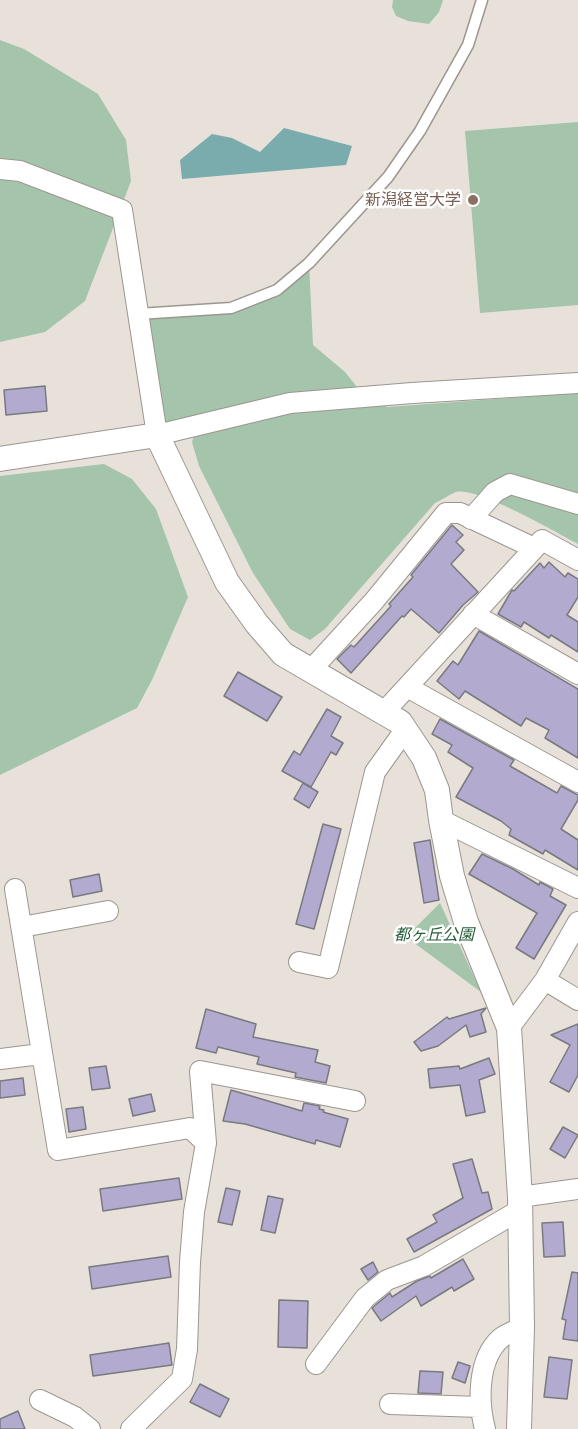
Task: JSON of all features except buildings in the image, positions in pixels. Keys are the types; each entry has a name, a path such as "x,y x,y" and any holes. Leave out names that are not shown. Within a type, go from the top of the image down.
{"street":[{"path":"0,169 21,171 122,210 147,383 157,435 227,582 257,624 283,654 400,722 424,758 437,790 452,876 466,922 509,1028 520,1203 522,1327 519,1429"},
{"path":"0,459 157,435 290,403 578,383"},
{"path":"471,519 495,492 510,484 578,504"},
{"path":"310,671 374,601 446,513 460,513 534,548"},
{"path":"384,712 542,540 578,560"},
{"path":"473,614 578,674"},
{"path":"407,687 578,782"},
{"path":"299,962 328,968 375,772 405,730"},
{"path":"441,820 578,888"},
{"path":"15,889 58,1150 190,1128 206,1143"},
{"path":"22,927 108,911"},
{"path":"509,1028 545,980 578,922"},
{"path":"545,980 578,999"},
{"path":"0,1059 41,1054"},
{"path":"131,1429 182,1379 187,1349 194,1212 206,1143 200,1071 355,1101"},
{"path":"316,1364 365,1298 387,1280 424,1266 520,1203 578,1189"},
{"path":"485,1429 480,1407 484,1363 500,1338 522,1327"},
{"path":"40,1400 75,1417 90,1429"},
{"path":"390,1404 480,1407"}],"lane":[{"path":"138,314 231,308 277,290 309,263 388,177 420,131 468,45 482,0"}],"green space":[{"path":"393,0 443,0 439,12 429,24 408,21 396,16 392,7"},
{"path":"0,40 24,49 98,94 126,140 131,181 85,301 45,332 0,342"},
{"path":"578,122 578,305 480,313 465,131"},
{"path":"309,263 313,345 345,372 357,387 387,407 578,393 578,544 499,503 467,492 456,492 435,503 325,629 310,640 290,629 253,573 199,466 192,442 196,426 157,435 138,314 231,308 277,290"},
{"path":"104,464 132,479 156,509 188,597 152,680 137,708 0,775 0,476"},
{"name":"都ヶ丘公園","path":"440,903 481,992 406,937"}],"water":[{"path":"284,128 352,146 346,165 182,179 180,160 212,134 232,138 260,152"}],"place":[{"name":"新潟経営大学","path":"473,200"}]}
